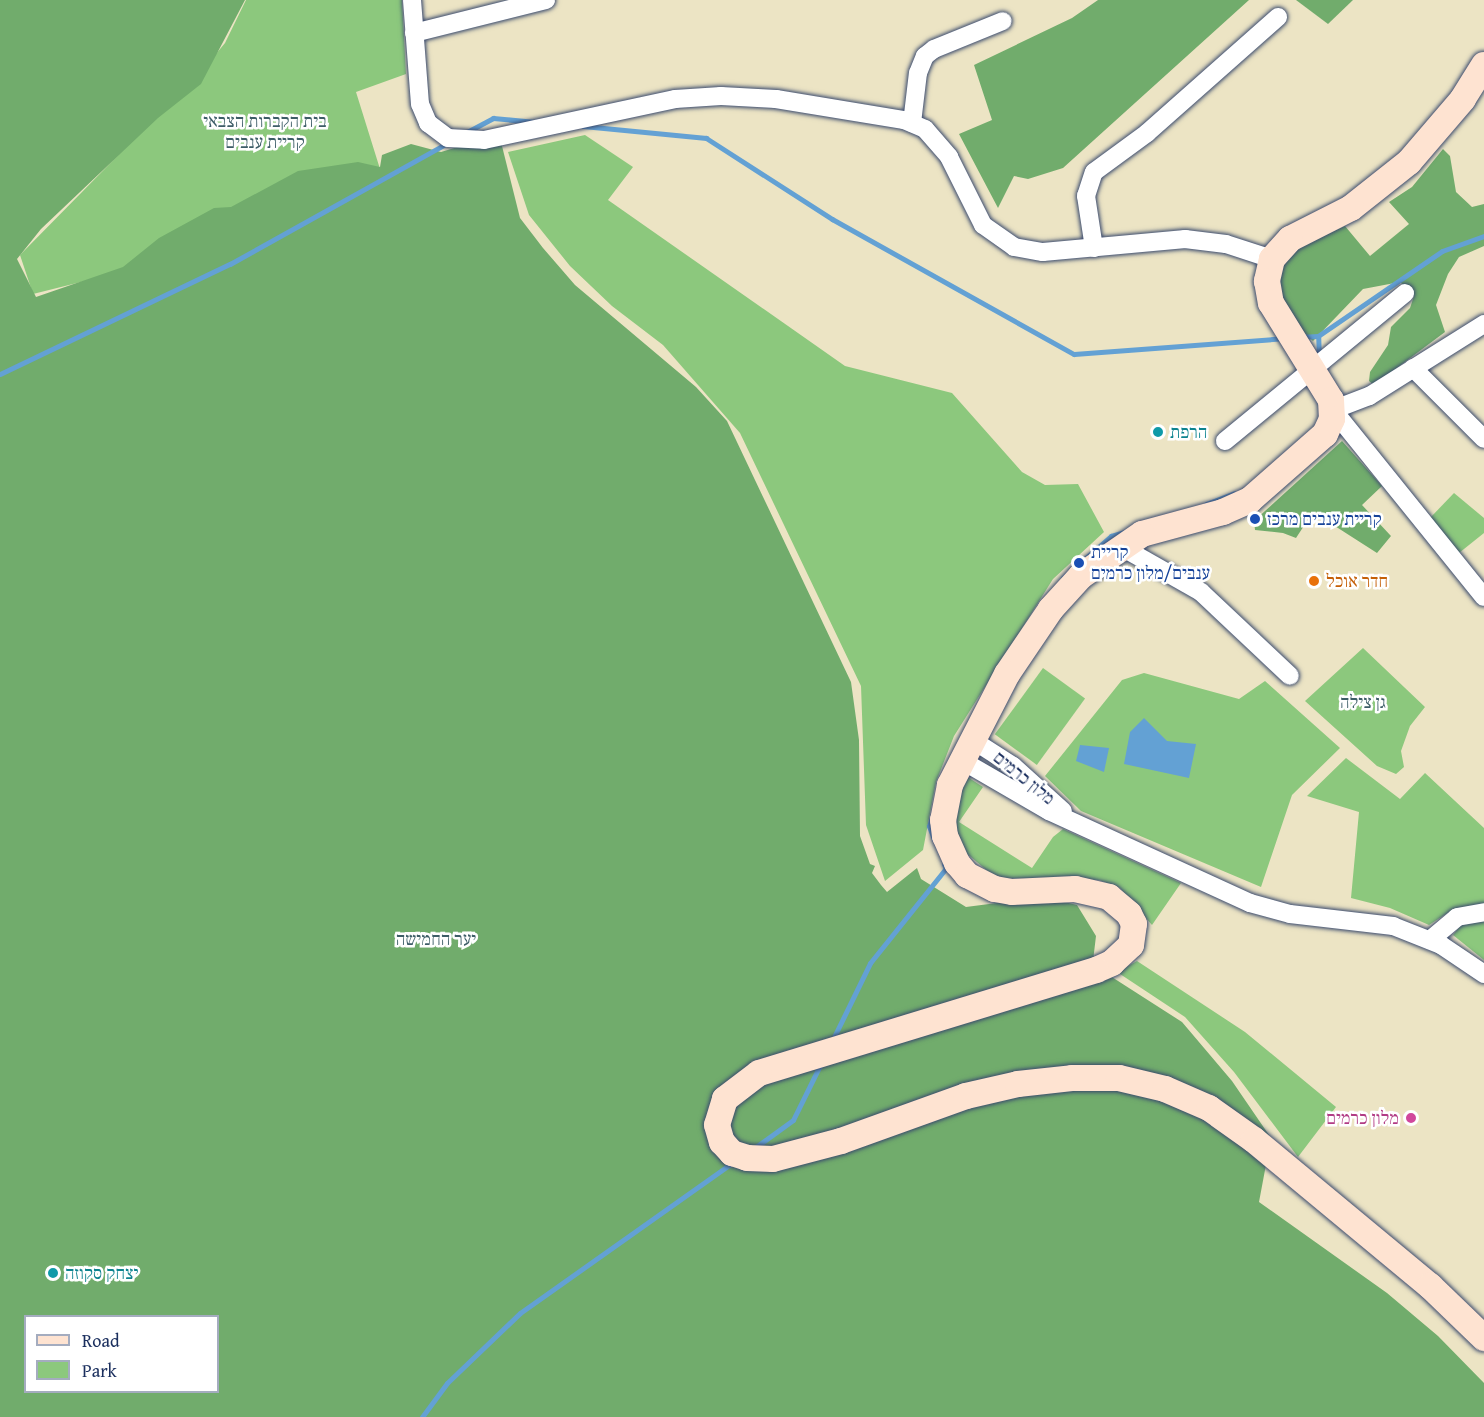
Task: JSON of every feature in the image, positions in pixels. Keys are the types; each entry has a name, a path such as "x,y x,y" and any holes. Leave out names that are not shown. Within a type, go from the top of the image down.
{"main road":[{"path":"1484,65 1463,99 1409,162 1351,208 1290,239 1272,259 1267,281 1271,303 1327,389 1333,410 1330,426 1320,441 1250,500 1223,512 1156,528 1120,546 1081,576 1051,609 1007,674 950,785 943,820 945,836 957,863 967,874 995,889 1012,892 1075,889 1109,897 1129,914 1134,924 1131,945 1123,955 1096,970 752,1076 731,1092 721,1107 717,1125 726,1148 755,1159 790,1156 966,1096 1018,1084 1072,1078 1119,1078 1166,1089 1209,1108 1254,1140 1430,1286 1484,1338"}],"street":[{"path":"412,0 423,115 434,130 457,140 484,140 664,101 721,96 776,99 912,123 924,129 943,147 977,216 997,238 1032,252 1192,240 1235,246 1272,259"},
{"path":"414,33 546,0"},
{"path":"1094,248 1086,196 1094,172 1147,133 1278,17"},
{"path":"912,123 918,73 925,56 934,49 1003,21"},
{"path":"1225,441 1405,293"},
{"path":"1484,324 1364,399 1333,410 1484,597"},
{"path":"1413,368 1484,439"},
{"path":"1120,546 1201,592 1290,676"},
{"name":"מלון כרמים","path":"966,750 1072,822 1260,907 1300,916 1377,922 1430,940 1484,974"},
{"path":"1430,940 1457,917 1484,912"}],"green space":[{"name":"יער החמישה","path":"0,0 245,0 201,84 158,118 41,229 17,259 36,297 123,267 159,238 214,208 231,207 298,171 358,162 380,167 382,155 411,144 441,152 461,146 501,142 520,218 543,248 575,285 696,387 727,421 851,682 859,740 860,836 870,864 875,866 872,873 881,885 887,892 917,868 921,879 966,907 1044,897 1077,905 1096,936 1093,961 1104,972 1182,1022 1232,1081 1271,1138 1259,1202 1387,1293 1438,1336 1484,1383 1484,1417 0,1417"},
{"name":"בית הקברות הצבאי קריית ענבים","path":"246,0 402,0 406,74 356,92 380,169 141,267 33,294 20,255 206,66 225,43"},
{"path":"1098,0 1249,0 1063,168 1028,179 1014,176 998,208 959,134 992,120 974,65 1072,18"},
{"path":"1296,0 1353,0 1328,24"},
{"path":"585,135 633,167 608,200 845,366 952,393 1022,472 1045,485 1078,484 1104,532 1053,579 954,736 936,782 923,850 885,881 866,825 861,686 740,433 663,345 612,306 570,266 529,215 508,152"},
{"path":"1443,149 1450,156 1456,192 1472,207 1484,204 1484,246 1459,257 1448,274 1436,305 1445,332 1374,385 1369,381 1370,372 1388,345 1391,327 1410,308 1414,296 1400,282 1363,289 1313,341 1293,322 1279,295 1279,271 1285,257 1303,245 1345,226 1370,256 1409,224 1389,202 1412,187"},
{"path":"1342,441 1382,486 1362,505 1391,536 1377,553 1313,512 1296,538 1283,533 1255,530 1254,521"},
{"path":"1454,493 1484,518 1484,533 1459,553 1430,518"},
{"name":"גן צילה","path":"1363,648 1425,707 1410,726 1401,751 1404,767 1396,774 1377,766 1305,701"},
{"path":"1043,668 1085,699 1037,765 995,734"},
{"path":"1144,673 1239,699 1265,681 1340,748 1292,795 1261,887 1081,811 1045,776 1122,680"},
{"path":"1346,758 1400,799 1425,773 1484,828 1484,904 1449,912 1429,925 1390,908 1351,898 1359,812 1307,796"},
{"path":"966,776 983,787 959,822 1032,868 1053,837 1063,829 1181,883 1152,925 1120,888 1099,880 996,878 965,852 956,830 955,815"},
{"path":"1484,921 1484,960 1453,935 1462,924"},
{"path":"1137,961 1245,1032 1336,1107 1298,1157 1234,1072 1185,1017 1117,972"}],"water":[{"path":"1144,718 1167,741 1196,744 1189,778 1124,764 1130,732"},
{"path":"1080,745 1109,748 1104,772 1076,761"}],"waterway":[{"path":"465,133 493,118 535,122"},
{"path":"583,126 706,138 832,219 1074,354 1285,338"},
{"path":"0,374 230,264 449,142"},
{"path":"1319,359 1318,336 1442,251 1484,236"},
{"path":"1300,337 1318,336"},
{"path":"1206,504 1234,493"},
{"path":"1063,578 1111,536 1127,531"},
{"path":"932,817 929,826 934,839"},
{"path":"832,1041 870,963 946,868 944,864"},
{"path":"753,1149 793,1120 821,1063"},
{"path":"422,1417 447,1383 520,1313 735,1161"}],"place":[{"name":"הרפת","path":"1158,432"},
{"name":"קריית ענבים מרכז","path":"1255,519"},
{"name":"קריית ענבים/מלון כרמים","path":"1079,563"},
{"name":"חדר אוכל","path":"1314,581"},
{"name":"מלון כרמים","path":"1411,1118"},
{"name":"יצחק סקוזה","path":"53,1273"}]}
